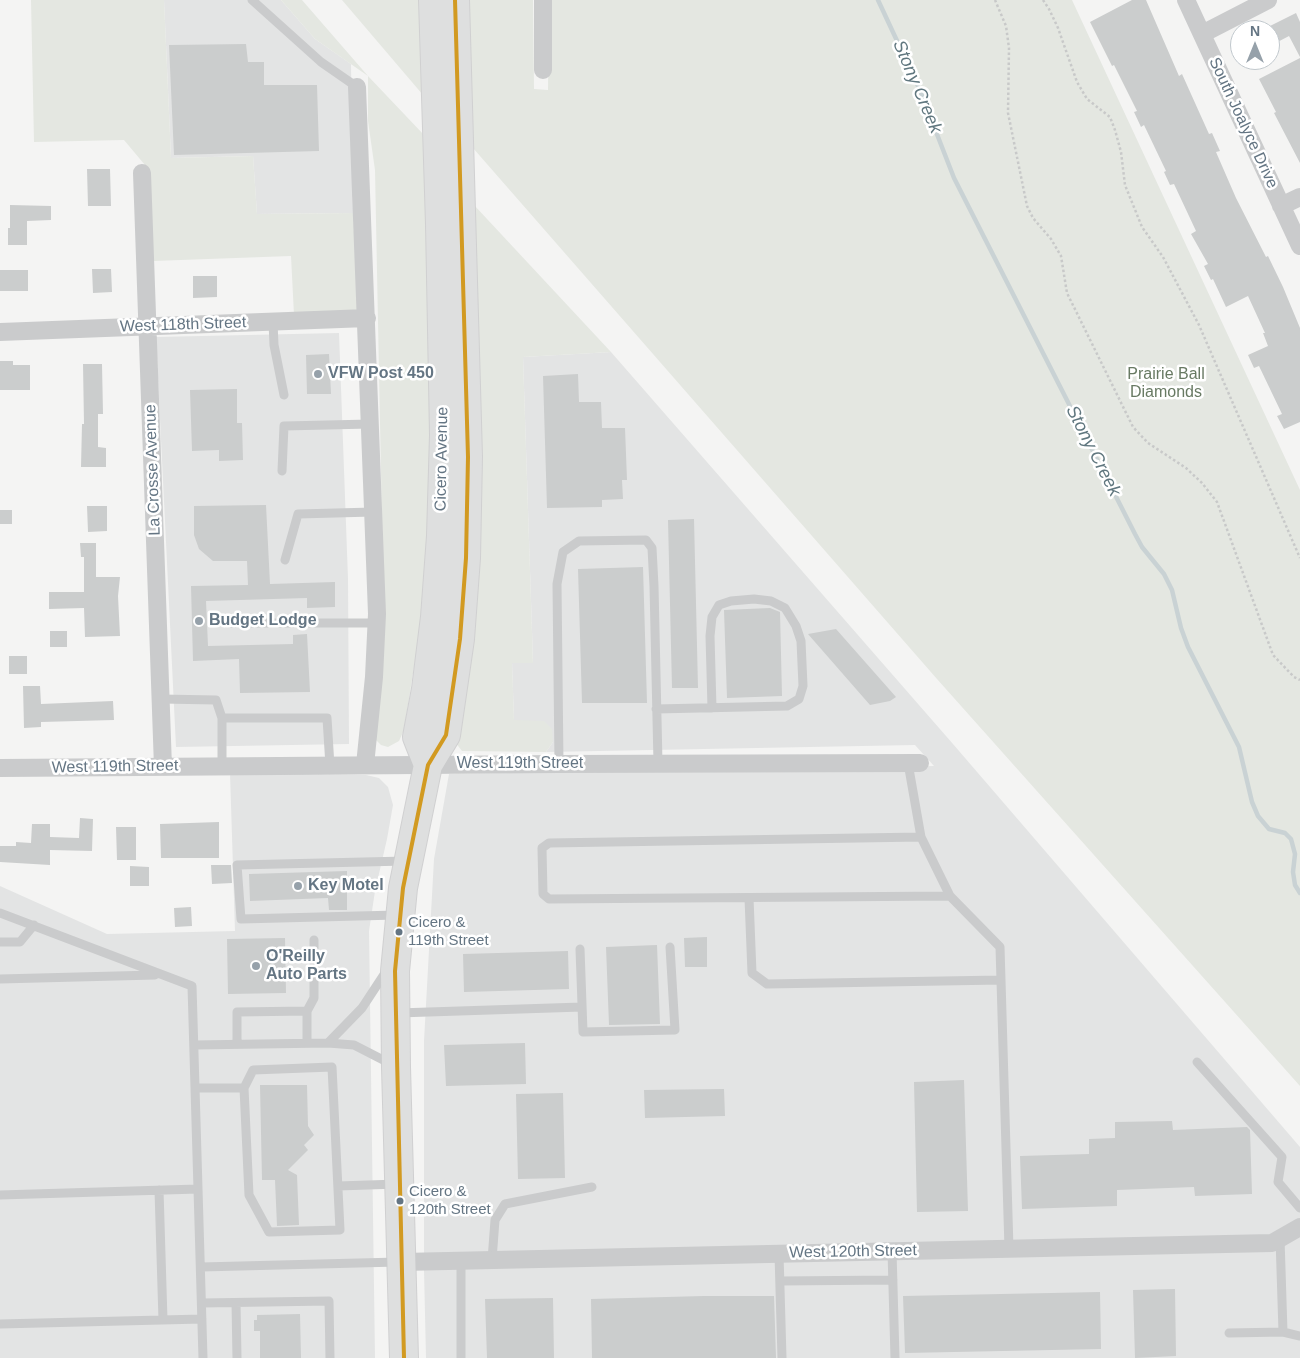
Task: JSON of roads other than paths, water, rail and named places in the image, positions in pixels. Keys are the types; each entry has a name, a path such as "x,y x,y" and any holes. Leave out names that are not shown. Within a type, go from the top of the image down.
{"main road":[{"name":"Cicero Avenue","path":"428,765 418,737 436,617 444,435 433,0"},
{"name":"Cicero Avenue","path":"404,1358 396,1067 397,956 403,888 428,765 446,736 460,639 466,558 468,457 455,0"}],"street":[{"path":"543,0 543,70"},
{"name":"South Joalyce Drive","path":"1186,0 1300,246"},
{"path":"1202,34 1268,0"},
{"path":"357,87 377,623 374,677 365,765"},
{"name":"La Crosse Avenue","path":"142,173 163,766"},
{"path":"1281,206 1300,197"},
{"name":"West 118th Street","path":"0,332 367,318"},
{"name":"West 119th Street","path":"0,768 914,763"},
{"name":"West 120th Street","path":"402,1262 1272,1243 1300,1226"}],"lane":[{"path":"252,0 321,62 357,87"},
{"path":"273,322 274,345 284,395"},
{"path":"282,471 284,426 370,424"},
{"path":"285,560 298,514 373,512"},
{"path":"559,764 557,584 563,552 579,541 646,540 652,548 658,763"},
{"path":"656,710 787,706 799,699 803,686 801,641 796,626 784,608 771,601 754,599 731,601 719,606 712,617 710,636 712,708"},
{"path":"229,623 377,623"},
{"path":"160,700 216,700 222,718 222,766"},
{"path":"222,718 327,718 330,766"},
{"path":"914,763 921,837 950,896 1000,947 1009,1249"},
{"path":"921,837 548,843 542,848 543,894 548,899 950,896"},
{"path":"401,915 240,919 237,865 409,861"},
{"path":"748,898 752,973 767,984 1002,980"},
{"path":"0,913 192,986 203,1358"},
{"path":"0,942 20,942 34,925"},
{"path":"307,1043 307,1011 314,998 314,940"},
{"path":"580,949 583,1032 675,1030 670,947"},
{"path":"328,1043 362,1008 397,956"},
{"path":"0,979 159,975"},
{"path":"396,1013 582,1007"},
{"path":"237,1044 237,1012 307,1011"},
{"path":"194,1045 307,1043 354,1045 396,1067"},
{"path":"1197,1062 1282,1157 1278,1182 1300,1208"},
{"path":"332,1067 340,1230 269,1232 249,1195 244,1088 253,1070 332,1067"},
{"path":"195,1088 244,1088"},
{"path":"338,1186 400,1184"},
{"path":"492,1260 495,1220 505,1204 592,1187"},
{"path":"0,1195 198,1189"},
{"path":"159,1190 163,1320"},
{"path":"1280,1238 1283,1332"},
{"path":"892,1252 895,1358"},
{"path":"779,1254 782,1358"},
{"path":"461,1260 461,1358"},
{"path":"200,1267 402,1262"},
{"path":"780,1281 893,1280"},
{"path":"202,1303 329,1301 330,1358"},
{"path":"236,1303 237,1358"},
{"path":"0,1324 202,1318"},
{"path":"1229,1334 1283,1332 1300,1336"}],"waterway":[{"name":"Stony Creek","path":"878,0 919,88 954,178 1135,534 1142,547 1164,574 1172,590 1181,628 1188,647 1239,747 1252,802 1258,816 1269,829 1285,833 1291,839 1295,854 1293,872 1295,885 1300,893"}],"place":[{"name":"VFW Post 450","path":"318,374"},
{"name":"Budget Lodge","path":"199,621"},
{"name":"Key Motel","path":"298,886"},
{"name":"Cicero & 119th Street","path":"399,932"},
{"name":"O'Reilly Auto Parts","path":"256,966"},
{"name":"Cicero & 120th Street","path":"400,1201"}],"park label":[{"name":"Prairie Ball Diamonds","path":"1166,384"}]}
